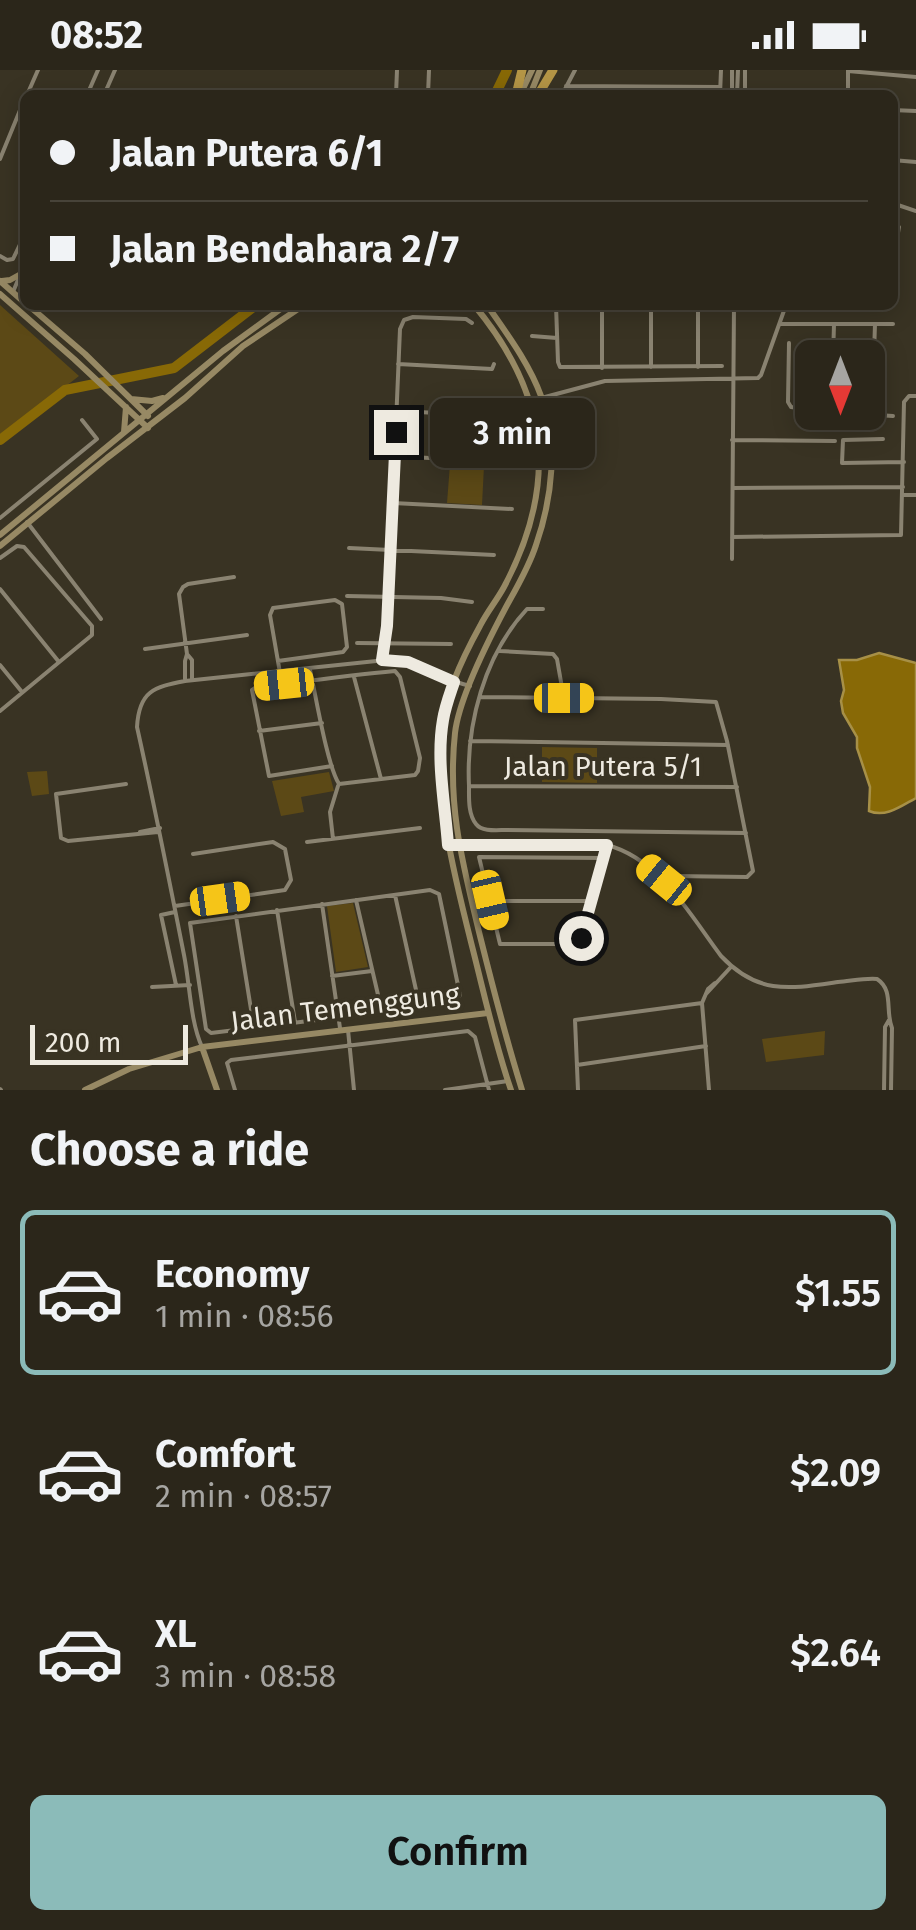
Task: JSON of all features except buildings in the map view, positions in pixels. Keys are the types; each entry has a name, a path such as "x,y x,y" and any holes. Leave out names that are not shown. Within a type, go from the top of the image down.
{"street":[{"path":"564,90 575,70"},
{"path":"720,90 721,70"},
{"path":"848,71 916,77"},
{"path":"566,86 720,86"},
{"path":"0,159 20,110"},
{"path":"0,256 12,259 20,244"},
{"path":"0,281 10,297"},
{"path":"24,310 151,426"},
{"path":"35,310 113,382 128,403 124,434"},
{"path":"0,536 151,426 280,310"},
{"path":"0,546 25,519 171,395 241,343 296,310"},
{"path":"445,1090 510,1086 488,1013 448,845 442,737 454,682 480,626 504,588 528,526 540,467 538,428 530,401 502,343 478,310"},
{"path":"489,310 526,364 542,397 552,442 540,531 525,572 491,634 459,714 452,774 458,845 498,1012 522,1090"},
{"path":"556,310 560,368 722,366"},
{"path":"602,310 602,368"},
{"path":"651,310 651,380"},
{"path":"698,310 698,367"},
{"path":"732,559 734,310"},
{"path":"530,401 606,381 754,380 761,375 784,310"},
{"path":"384,660 400,329 404,320 414,317 466,319 472,323"},
{"path":"780,324 893,324"},
{"path":"834,324 834,340"},
{"path":"874,340 875,324"},
{"path":"532,336 557,338"},
{"path":"789,342 788,402 795,408"},
{"path":"398,364 492,369 494,364"},
{"path":"128,403 171,395"},
{"path":"732,537 900,535 906,399 916,396"},
{"path":"396,411 514,417"},
{"path":"885,415 893,416"},
{"path":"0,518 97,439 82,420"},
{"path":"883,439 842,440 842,463 904,462"},
{"path":"732,440 835,441"},
{"path":"904,446 916,446"},
{"path":"394,456 518,463"},
{"path":"732,488 903,487"},
{"path":"903,495 916,494"},
{"path":"393,503 512,509"},
{"path":"16,506 100,618"},
{"path":"0,558 17,546 24,547 92,626 92,634 0,711"},
{"path":"350,548 494,555"},
{"path":"189,680 192,660 187,654 180,594 183,587 234,577"},
{"path":"0,589 59,662"},
{"path":"348,596 472,602"},
{"path":"278,661 343,652 348,646 342,604 335,600 274,608 270,614 278,661 280,672"},
{"path":"544,609 524,611 498,651 473,718 469,786 476,825 535,830 746,833"},
{"path":"144,649 247,635"},
{"path":"357,643 451,644"},
{"path":"498,651 553,654 564,698"},
{"path":"217,1090 197,1033 137,727 142,702 164,684 384,660 408,662 470,686"},
{"path":"0,665 22,692"},
{"path":"310,669 339,784"},
{"path":"332,766 272,776 267,773 252,690 395,671 420,758 418,772 339,784"},
{"path":"354,676 380,780"},
{"path":"480,697 713,700 718,705 728,744 752,875 672,876 664,880"},
{"path":"260,731 322,723"},
{"path":"470,741 728,744"},
{"path":"126,784 56,794 61,838 68,841 160,830"},
{"path":"333,839 330,812 339,784"},
{"name":"Jalan Putera 5/1","path":"469,786 737,787"},
{"path":"307,842 420,828"},
{"path":"535,830 535,844"},
{"path":"176,985 161,916 175,909 285,890 291,880 285,848 273,842 193,854"},
{"path":"448,845 607,845 634,855 664,880 731,967 755,982 769,987 877,979 887,990 892,1028 891,1090"},
{"path":"604,858 481,856 478,859 502,945 574,944 581,938 592,901 604,858 607,845"},
{"path":"430,890 439,894 460,995 454,1002 211,1034 206,1029 189,925 193,922 394,895 430,890"},
{"path":"394,895 420,1008"},
{"path":"356,900 382,1012"},
{"path":"490,900 592,901"},
{"path":"322,904 338,1017 350,1046 354,1090"},
{"path":"278,910 296,1022"},
{"path":"236,916 254,1028"},
{"path":"708,1090 702,1003 731,967"},
{"path":"332,976 372,971"},
{"path":"152,986 190,985"},
{"path":"578,1090 575,1020 702,1003"},
{"name":"Jalan Temenggung","path":"85,1090 128,1069 202,1047 498,1012"},
{"path":"884,1090 885,1026 889,1020"},
{"path":"235,1090 228,1064 231,1060 468,1031 476,1038 487,1087"},
{"path":"577,1065 706,1046"}],"shaded area":[{"path":"0,305 79,376 0,437"},
{"path":"450,464 484,466 482,505 447,503"},
{"path":"879,653 916,663 916,798 881,813 869,811 870,787 857,737 843,713 839,660 857,660"},
{"path":"542,747 597,748 597,783 542,782"},
{"path":"47,771 49,794 32,796 27,772"},
{"path":"329,772 334,791 301,797 304,812 281,816 272,781"},
{"path":"353,903 368,967 336,972 327,906"},
{"path":"825,1031 824,1055 766,1062 762,1039"}],"waterway":[{"path":"497,90 507,70"},
{"path":"0,440 65,390 174,368 249,310"}],"route":[{"path":"396,432 382,660 408,662 454,682 442,724 441,766 448,845 607,845 581,938"}]}
